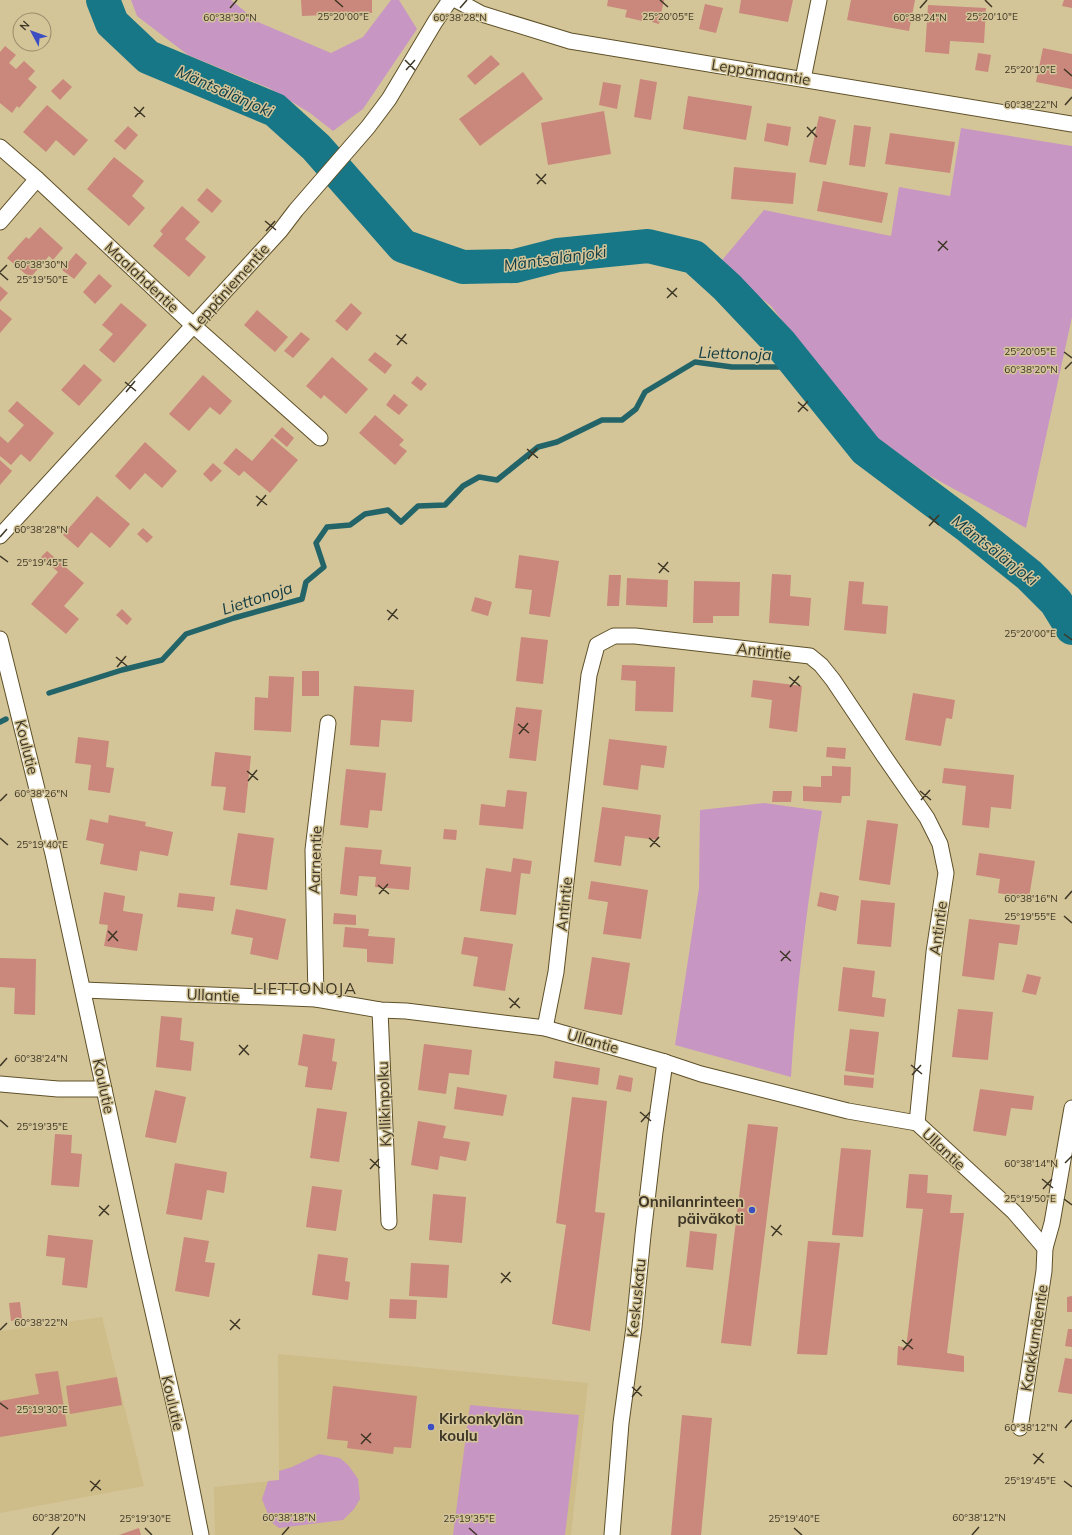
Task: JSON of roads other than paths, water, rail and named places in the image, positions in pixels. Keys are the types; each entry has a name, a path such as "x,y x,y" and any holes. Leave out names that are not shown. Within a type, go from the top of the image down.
{"street":[{"name":"Leppäniementie","path":"0,536 280,231 296,210 368,127 389,99 435,22 450,0"},
{"name":"Leppämaantie","path":"456,0 482,14 570,41 1072,124"},
{"path":"804,79 819,0"},
{"name":"Maalahdentie","path":"0,147 37,179 194,326 320,438"},
{"path":"0,222 37,179"},
{"name":"Antintie","path":"545,1028 556,972 589,675 597,645 614,636 635,636 810,656 821,665 833,680 927,818 940,844 946,873 934,952 917,1123"},
{"name":"Koulutie","path":"0,639 53,854 140,1255 180,1430 201,1535"},
{"name":"Aarnentie","path":"316,999 313,850 328,723"},
{"name":"Ullantie","path":"83,990 316,999 380,1010 406,1011 545,1028 665,1062 701,1074 848,1111 917,1123 1014,1212 1045,1248"},
{"name":"Kyllikinpolku","path":"380,1010 389,1222"},
{"name":"Keskuskatu","path":"612,1535 620,1423 634,1326 643,1235 665,1062"},
{"path":"0,1084 58,1088 104,1089"},
{"name":"Kaakkumäentie","path":"1020,1428 1044,1271 1045,1248 1052,1223 1072,1108"}],"waterway":[{"name":"Mäntsälänjoki","path":"103,0 112,23 148,57 275,110 316,147 403,246 463,267 515,266 558,255 648,246 694,257 727,287 780,343 866,450 969,527 1029,575 1056,602 1072,628"},
{"name":"Liettonoja","path":"49,693 122,670 162,660 186,634 234,618 302,599 306,582 324,567 316,543 327,527 350,525 365,514 388,510 401,522 418,506 445,505 463,486 479,477 497,480 538,447 557,442 602,420 622,420 636,409 645,392 695,362 732,367 799,367"},
{"name":"Liettonoja","path":"0,722 6,719"}],"place":[{"name":"Onnilanrinteen päiväkoti","path":"752,1210"},
{"name":"Kirkonkylän koulu","path":"431,1427"}],"district":[{"name":"LIETTONOJA","path":"305,988"}]}
